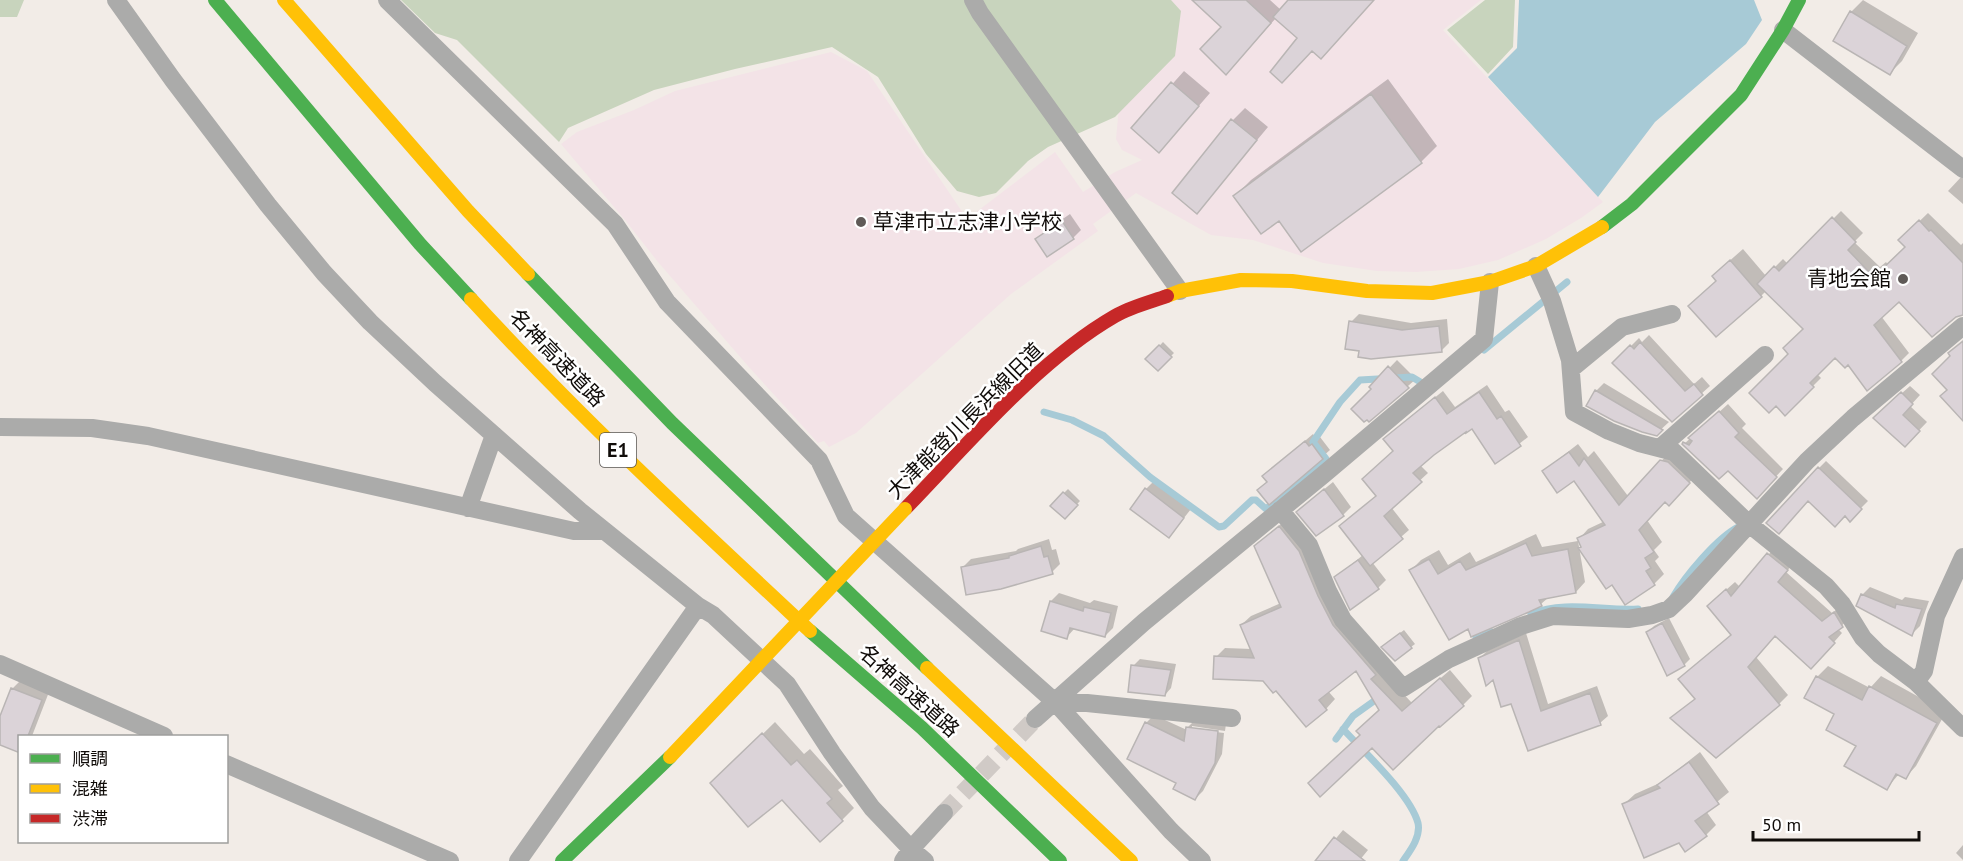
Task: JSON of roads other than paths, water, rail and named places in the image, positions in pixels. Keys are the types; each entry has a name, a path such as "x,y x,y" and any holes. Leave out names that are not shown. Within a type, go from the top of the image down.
{"main road":[{"name":"名神高速道路","path":"214,0 420,244 538,372 674,505 824,644 922,729 1060,861"},
{"name":"名神高速道路","path":"284,0 468,211 672,423 1131,861"},
{"name":"大津能登川長浜線旧道","path":"562,861 670,757 1019,391 1068,349 1116,315 1180,291 1241,280 1292,281 1366,291 1431,293 1490,282 1536,266 1609,224 1741,95 1783,30 1799,0"}],"street":[{"path":"116,0 173,81 268,205 324,273 370,322 494,435 605,531 698,606 714,615 787,684 832,753 907,855 925,861"},
{"path":"387,0 615,224 667,302 819,460 846,516 1055,702 1171,831 1203,861"},
{"path":"973,0 980,13 1180,291"},
{"path":"1783,30 1963,169"},
{"path":"1536,266 1552,301 1571,369 1574,412 1609,431 1640,443 1674,452 1749,524 1826,586 1842,604 1863,638 1879,654 1916,682 1963,728"},
{"path":"1035,719 1144,622 1484,339 1490,282"},
{"path":"1571,369 1622,327 1672,314"},
{"path":"1280,510 1309,545 1343,620 1403,688 1459,654 1521,626 1553,616 1628,619 1652,615 1669,609 1807,461 1853,418 1963,326"},
{"path":"1661,447 1765,355"},
{"path":"0,427 92,428 148,436 574,531 605,531"},
{"path":"468,508 494,435"},
{"path":"1916,682 1924,671 1936,616 1963,557"},
{"path":"518,861 698,606"},
{"path":"0,664 162,735"},
{"path":"1055,702 1088,703 1232,718"},
{"path":"228,765 450,861"},
{"path":"907,855 944,813"}],"water":[{"path":"1519,0 1754,0 1762,20 1746,44 1655,122 1598,197 1488,77 1517,48"}],"waterway":[{"path":"1484,350 1567,282"},
{"path":"1044,412 1072,420 1104,436 1150,477 1219,527 1224,526 1252,500 1256,500 1266,509 1326,459 1313,442 1340,402 1360,380 1412,377 1427,386"},
{"path":"1673,597 1702,558 1738,527"},
{"path":"1531,614 1570,607 1638,609"},
{"path":"1476,637 1490,631"},
{"path":"1336,739 1353,716 1381,696"},
{"path":"1343,729 1396,787 1413,812 1418,823 1418,833 1403,861"}],"tunnel":[{"path":"944,813 1035,719"}],"place":[{"name":"草津市立志津小学校","path":"861,222"},
{"name":"青地会館","path":"1903,279"}]}
